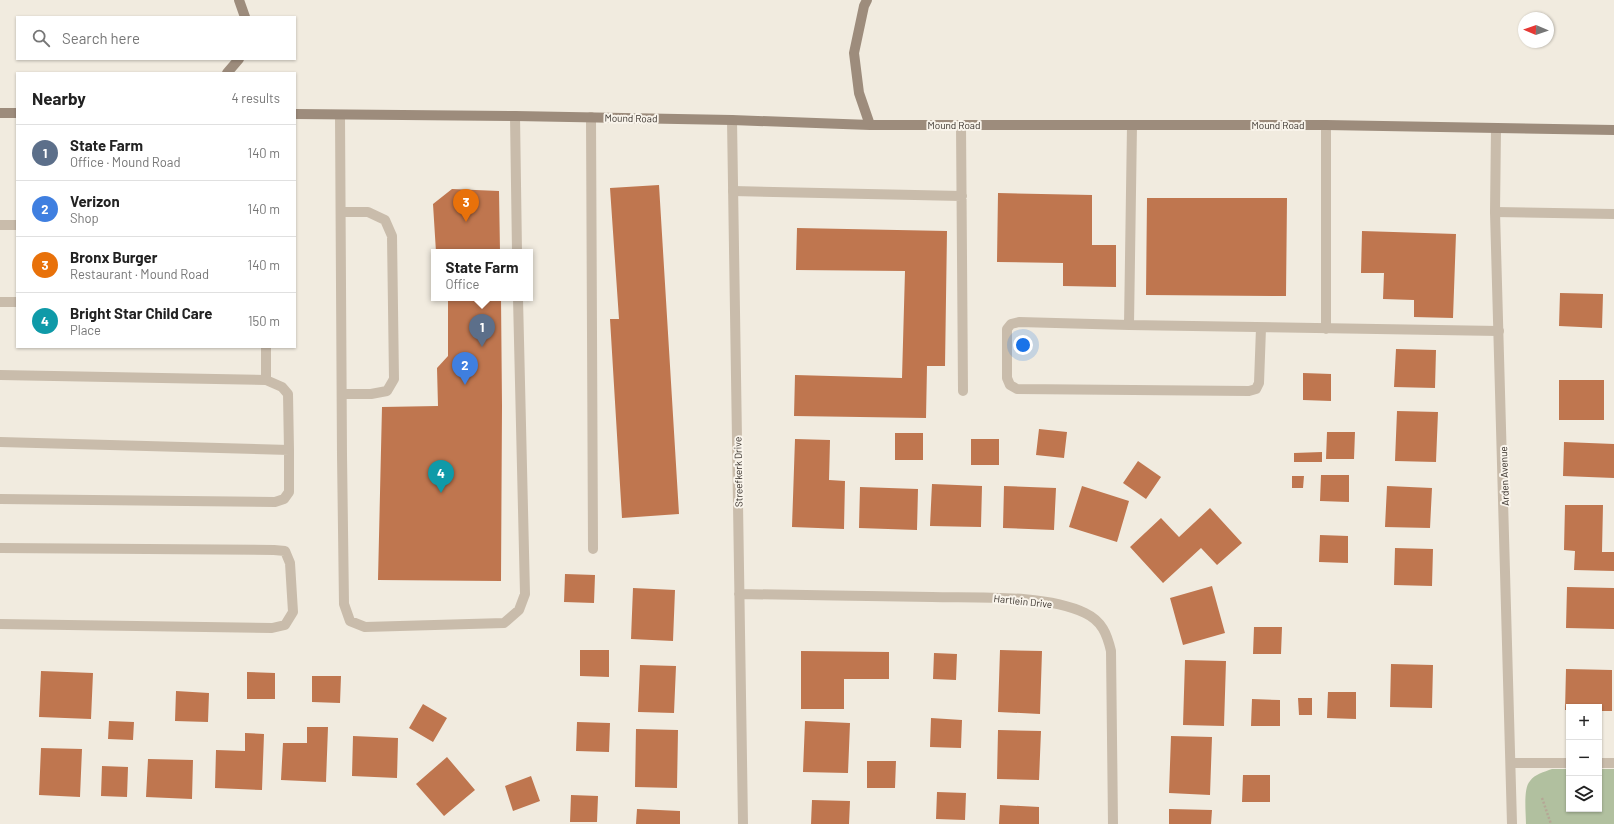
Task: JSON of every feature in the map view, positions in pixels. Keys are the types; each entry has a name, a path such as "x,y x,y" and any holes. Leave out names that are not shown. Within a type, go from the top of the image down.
{"main road":[{"path":"239,0 245,16"},
{"path":"867,0 864,6 854,53 859,93 870,125"},
{"path":"228,72 238,60"},
{"path":"0,113 16,113"},
{"name":"Mound Road","path":"296,114 591,117 870,125 1326,125 1614,130"}],"street":[{"path":"340,115 344,604 350,621 365,627 504,623 519,610 525,594 518,301"},
{"path":"515,116 517,249"},
{"path":"591,117 593,549"},
{"name":"Streefkerk Drive","path":"732,120 743,824"},
{"path":"961,125 963,391"},
{"path":"1129,325 1132,125"},
{"path":"1326,125 1326,329"},
{"name":"Arden Avenue","path":"1496,129 1495,212 1512,763 1512,824"},
{"path":"733,190 962,196"},
{"path":"341,212 368,212 385,220 392,236 394,379 387,391 371,394 342,394"},
{"path":"1495,212 1614,214"},
{"path":"0,225 16,225"},
{"path":"0,302 16,302"},
{"path":"1261,328 1259,383 1256,389 1249,392 1017,389 1010,385 1007,378 1007,329 1011,324 1019,322 1261,328 1499,331"},
{"path":"266,348 266,380"},
{"path":"0,375 266,380 282,387 288,394 289,450 289,492 284,499 275,502 0,500"},
{"path":"0,442 289,450"},
{"path":"0,548 285,551 290,562 293,612 285,625 272,628 0,624"},
{"name":"Hartlein Drive","path":"739,594 991,598 1042,602 1068,606 1086,614 1099,623 1108,634 1111,651 1113,824"},
{"path":"1512,763 1566,763"},
{"path":"1602,763 1614,763"}],"path":[{"path":"1542,798 1551,824"}],"green space":[{"path":"1552,769 1566,769 1566,812 1602,812 1602,769 1614,769 1614,824 1526,824 1526,789 1532,779 1543,772"}],"building":[{"path":"659,185 679,514 622,518 610,319 619,319 610,188"},
{"path":"452,189 499,191 500,249 436,249 433,204"},
{"path":"998,193 1092,195 1092,245 1116,245 1116,287 1063,286 1063,263 997,262"},
{"path":"1147,198 1287,198 1286,296 1146,295"},
{"path":"797,228 947,231 945,366 927,366 926,418 794,416 795,375 902,378 905,271 796,270"},
{"path":"1362,231 1456,234 1453,318 1414,317 1414,300 1383,299 1384,273 1361,273"},
{"path":"1560,293 1603,294 1602,328 1559,326"},
{"path":"448,301 501,301 501,581 378,580 382,407 438,406 437,368 448,356"},
{"path":"1396,349 1436,350 1435,388 1394,387"},
{"path":"1303,373 1331,374 1331,401 1303,400"},
{"path":"1559,380 1604,380 1604,420 1559,420"},
{"path":"1397,411 1438,412 1436,462 1395,461"},
{"path":"1039,429 1067,432 1064,458 1036,455"},
{"path":"1327,432 1355,432 1354,459 1326,459"},
{"path":"895,433 923,433 923,460 895,460"},
{"path":"795,439 830,440 829,480 845,481 844,529 792,527"},
{"path":"971,439 999,439 999,465 971,465"},
{"path":"1564,442 1614,444 1614,478 1563,476"},
{"path":"1322,452 1322,462 1294,462 1294,453"},
{"path":"1138,461 1161,477 1146,499 1123,483"},
{"path":"1321,475 1349,475 1349,502 1320,501"},
{"path":"1292,476 1304,476 1303,488 1292,488"},
{"path":"932,484 982,486 981,527 930,526"},
{"path":"1004,486 1056,488 1054,530 1003,528"},
{"path":"1082,486 1129,501 1117,542 1069,527"},
{"path":"1387,486 1432,488 1430,528 1385,527"},
{"path":"860,487 918,489 917,530 859,528"},
{"path":"1565,505 1603,505 1602,552 1614,552 1614,571 1574,570 1575,551 1564,550"},
{"path":"1210,508 1242,543 1217,565 1201,548 1163,583 1130,547 1161,518 1179,537"},
{"path":"1320,535 1348,536 1348,563 1319,562"},
{"path":"1395,548 1433,549 1432,586 1394,585"},
{"path":"565,574 595,575 594,603 564,602"},
{"path":"1212,586 1225,633 1183,645 1170,598"},
{"path":"1567,587 1614,588 1614,629 1566,628"},
{"path":"633,588 675,590 673,641 631,639"},
{"path":"1254,627 1282,627 1281,654 1253,654"},
{"path":"580,650 609,650 609,677 580,676"},
{"path":"1000,650 1042,651 1040,714 998,712"},
{"path":"801,651 889,652 889,679 844,679 844,709 801,709"},
{"path":"934,653 957,654 956,680 933,679"},
{"path":"1185,660 1226,661 1224,726 1183,725"},
{"path":"1391,664 1433,665 1432,708 1390,707"},
{"path":"640,665 676,666 674,713 638,712"},
{"path":"1566,669 1612,670 1612,711 1602,711 1602,704 1566,704 1565,710"},
{"path":"41,671 93,673 91,719 39,717"},
{"path":"247,672 275,673 275,699 247,699"},
{"path":"312,676 341,676 340,703 312,702"},
{"path":"176,691 209,693 208,722 175,721"},
{"path":"1328,692 1356,692 1356,719 1327,718"},
{"path":"1298,698 1312,698 1312,715 1299,715"},
{"path":"1252,699 1280,700 1280,726 1251,726"},
{"path":"423,704 447,718 433,742 409,728"},
{"path":"931,718 962,720 961,748 930,747"},
{"path":"109,721 134,722 133,740 108,739"},
{"path":"805,721 850,723 848,773 803,772"},
{"path":"577,722 610,723 609,752 576,751"},
{"path":"307,727 328,727 326,782 281,780 283,743 307,743"},
{"path":"636,729 678,730 677,788 635,787"},
{"path":"998,730 1041,731 1039,780 997,779"},
{"path":"245,733 264,734 262,790 215,788 216,750 245,751"},
{"path":"353,736 398,738 397,778 352,776"},
{"path":"1171,736 1212,737 1210,795 1169,793"},
{"path":"41,748 82,749 80,797 39,795"},
{"path":"447,757 475,790 444,816 416,784"},
{"path":"148,759 193,760 192,799 146,797"},
{"path":"867,761 896,761 895,788 867,788"},
{"path":"102,766 128,767 127,797 101,796"},
{"path":"1243,775 1270,775 1270,802 1242,802"},
{"path":"531,776 540,801 513,811 505,786"},
{"path":"937,792 966,793 965,820 936,819"},
{"path":"571,795 598,796 597,822 570,822"},
{"path":"812,800 850,801 849,824 811,824"},
{"path":"1000,805 1039,807 1039,824 999,824"},
{"path":"637,809 680,811 680,824 636,824"},
{"path":"1169,809 1212,810 1211,824 1169,824"}],"place":[{"name":"Bronx Burger","path":"466,222"},
{"name":"State Farm","path":"482,347"},
{"name":"Verizon","path":"465,385"},
{"name":"Bright Star Child Care","path":"441,493"}]}
